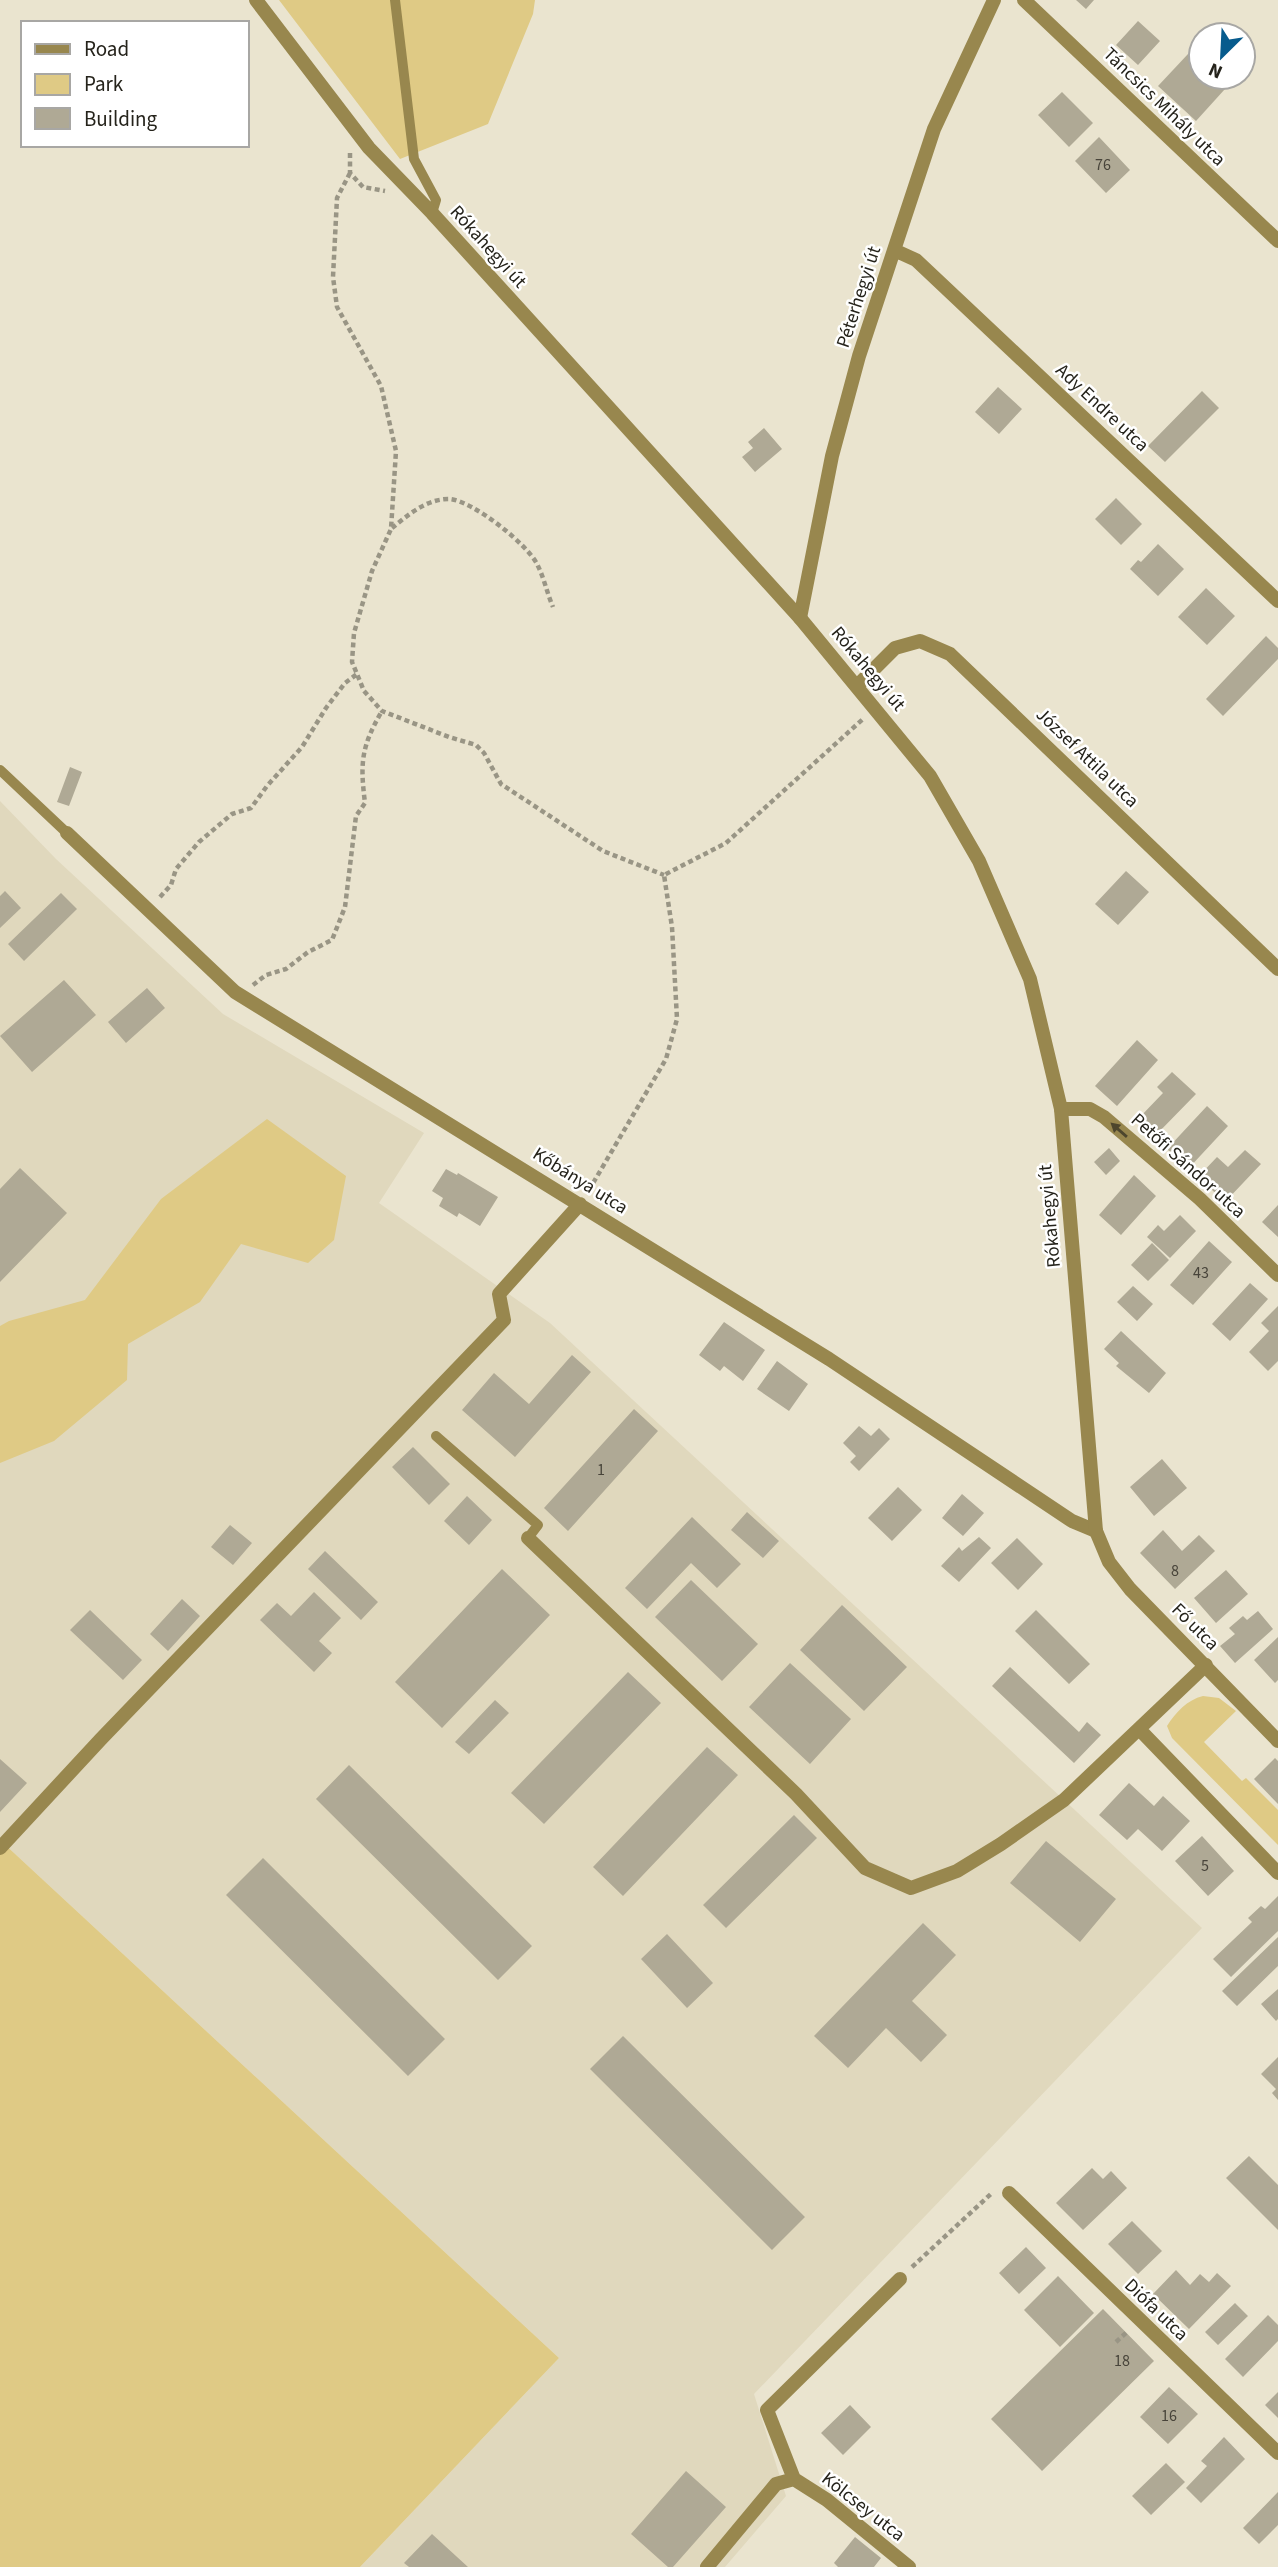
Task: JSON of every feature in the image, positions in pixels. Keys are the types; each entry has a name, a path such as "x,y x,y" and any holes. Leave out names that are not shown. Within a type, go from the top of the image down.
{"street":[{"name":"Rókahegyi út","path":"256,0 369,148 432,213 800,618 930,776 979,861 1030,979 1061,1109 1096,1531"},
{"name":"Péterhegyi út","path":"800,618 832,456 859,356 934,129 994,0"},
{"name":"Táncsics Mihály utca","path":"1024,0 1278,242"},
{"name":"Ady Endre utca","path":"894,250 916,260 1278,601"},
{"name":"József Attila utca","path":"857,686 895,648 920,641 950,654 1278,969"},
{"name":"Kőbánya utca","path":"67,833 235,992 830,1359 1072,1521 1096,1531"},
{"name":"Petőfi Sándor utca","path":"1061,1109 1090,1110 1104,1117 1200,1199 1278,1275"},
{"path":"0,1848 504,1320 499,1294 580,1204"},
{"name":"Fő utca","path":"1096,1531 1109,1562 1130,1589 1278,1741"},
{"path":"527,1538 796,1794 865,1868 911,1888 957,1871 1064,1800 1206,1665"},
{"path":"1139,1729 1278,1873"},
{"name":"Diófa utca","path":"1009,2193 1278,2453"},
{"path":"794,2479 768,2410 900,2279"},
{"name":"Kölcsey utca","path":"707,2567 776,2484 794,2479 827,2500 909,2567"}],"lane":[{"path":"395,0 414,159 436,200 432,213"},
{"path":"0,770 67,833"},
{"path":"436,1436 538,1525 527,1538"}],"path":[{"path":"350,173 337,198 333,277 337,307 381,386 396,451 391,528 372,571 354,633 352,662 364,691 382,711 449,737 476,744 501,784 603,851 664,876"},
{"path":"391,528 418,507 450,499 480,513 504,527 538,564 553,607"},
{"path":"153,914 158,898 171,885 176,869 199,842 232,814 251,808 302,747 345,682 357,674"},
{"path":"664,876 726,843 874,709"},
{"path":"246,998 250,988 266,975 286,969 308,952 332,940 345,907 356,816 365,803 360,774 366,745 382,711"},
{"path":"580,1204 666,1059 677,1019 672,927 664,876"},
{"path":"900,2279 998,2188 1009,2193"}],"shaded area":[{"path":"0,801 56,859 223,1014 424,1133 379,1203 550,1323 1202,1928 754,2394 786,2496 725,2567 360,2567 559,2358 0,1840"}],"green space":[{"path":"279,0 535,0 533,14 488,124 400,159"},
{"path":"267,1119 346,1176 334,1240 308,1263 241,1244 200,1302 128,1344 127,1380 54,1441 0,1463 0,1326 9,1321 85,1300 161,1199"},
{"path":"1203,1696 1219,1698 1236,1711 1204,1742 1242,1781 1246,1778 1278,1810 1278,1845 1172,1738 1167,1726 1170,1721 1187,1704"},
{"path":"0,1840 559,2358 360,2567 0,2567"}],"building":[{"path":"1076,0 1094,0 1086,9"},
{"path":"1138,21 1160,41 1138,65 1116,45"},
{"path":"1187,55 1187,91 1223,91 1196,121 1158,86"},
{"path":"1062,92 1093,123 1069,147 1038,115"},
{"path":"1099,137 1130,170 1106,193 1075,161"},
{"path":"998,387 1022,409 999,434 975,412"},
{"path":"1202,391 1219,408 1165,462 1148,446"},
{"path":"764,428 782,449 755,472 742,457 753,448 748,442"},
{"path":"1116,498 1142,524 1121,545 1095,519"},
{"path":"1158,544 1184,569 1158,596 1130,569 1138,560 1141,562"},
{"path":"1206,588 1235,616 1207,645 1178,617"},
{"path":"1266,636 1278,648 1278,659 1223,716 1206,699"},
{"path":"70,767 82,772 69,806 57,802"},
{"path":"1126,871 1149,892 1118,925 1095,904"},
{"path":"5,891 21,908 0,928 0,896"},
{"path":"61,893 77,909 24,961 8,944"},
{"path":"64,980 96,1015 32,1072 0,1036"},
{"path":"147,988 165,1008 126,1043 108,1022"},
{"path":"1137,1040 1158,1060 1117,1106 1095,1086"},
{"path":"1172,1072 1196,1094 1156,1135 1139,1118 1163,1093 1157,1087"},
{"path":"1207,1106 1228,1126 1188,1169 1167,1149"},
{"path":"1109,1148 1120,1161 1106,1175 1094,1162"},
{"path":"1245,1150 1261,1164 1225,1202 1198,1177 1217,1157 1228,1167"},
{"path":"20,1168 67,1213 0,1282 0,1189"},
{"path":"446,1169 457,1175 458,1173 498,1197 480,1226 459,1213 457,1217 439,1206 443,1198 432,1191"},
{"path":"1134,1175 1156,1196 1121,1235 1099,1215"},
{"path":"1278,1205 1278,1237 1262,1222"},
{"path":"1180,1215 1196,1231 1170,1258 1147,1237 1158,1225 1164,1231"},
{"path":"1209,1241 1232,1262 1193,1305 1170,1285"},
{"path":"1152,1243 1169,1260 1148,1281 1131,1265"},
{"path":"1250,1283 1268,1299 1230,1341 1212,1324"},
{"path":"1133,1286 1153,1304 1137,1321 1117,1302"},
{"path":"1278,1306 1278,1361 1268,1371 1249,1352 1269,1331 1261,1323"},
{"path":"724,1322 765,1350 743,1381 724,1366 720,1371 699,1355"},
{"path":"1121,1331 1166,1373 1149,1393 1116,1366 1119,1363 1104,1349"},
{"path":"572,1355 591,1372 515,1457 462,1410 494,1373 529,1404"},
{"path":"777,1361 808,1384 789,1411 757,1389"},
{"path":"634,1409 658,1431 568,1531 544,1508"},
{"path":"859,1426 871,1436 879,1428 890,1439 859,1471 850,1462 856,1456 843,1443"},
{"path":"413,1447 450,1484 429,1505 392,1467"},
{"path":"1162,1459 1187,1488 1154,1516 1130,1487"},
{"path":"898,1487 922,1510 892,1541 868,1518"},
{"path":"962,1494 984,1513 963,1536 942,1518"},
{"path":"467,1496 492,1520 469,1545 444,1521"},
{"path":"747,1512 779,1541 763,1558 731,1530"},
{"path":"692,1517 741,1564 717,1588 691,1563 647,1609 625,1588"},
{"path":"230,1525 252,1543 233,1565 211,1547"},
{"path":"1163,1530 1182,1551 1199,1535 1215,1551 1175,1589 1140,1553"},
{"path":"979,1537 991,1548 959,1582 941,1566 959,1547 962,1551"},
{"path":"1017,1538 1043,1564 1018,1590 991,1563"},
{"path":"325,1551 378,1602 361,1620 308,1569"},
{"path":"502,1569 550,1615 442,1728 395,1682"},
{"path":"1226,1570 1248,1594 1216,1623 1194,1598"},
{"path":"691,1580 758,1644 722,1681 655,1617"},
{"path":"314,1592 341,1618 319,1641 332,1653 314,1672 260,1620 277,1603 291,1616"},
{"path":"182,1599 200,1616 168,1651 150,1634"},
{"path":"842,1605 907,1667 864,1711 800,1650"},
{"path":"90,1610 142,1660 123,1680 70,1630"},
{"path":"1036,1610 1090,1664 1069,1684 1015,1631"},
{"path":"1258,1611 1273,1629 1235,1663 1220,1646 1235,1634 1229,1628 1243,1616 1247,1620"},
{"path":"1278,1637 1278,1680 1275,1683 1254,1660"},
{"path":"790,1663 851,1719 810,1764 749,1707"},
{"path":"1010,1667 1079,1732 1087,1722 1101,1735 1074,1763 992,1686"},
{"path":"628,1672 661,1703 544,1824 511,1793"},
{"path":"495,1700 509,1713 469,1754 455,1742"},
{"path":"707,1747 738,1775 623,1896 593,1867"},
{"path":"1275,1758 1278,1761 1278,1804 1254,1779"},
{"path":"0,1759 27,1783 0,1812"},
{"path":"349,1765 532,1946 498,1980 316,1799"},
{"path":"1129,1783 1154,1806 1163,1796 1190,1821 1162,1851 1138,1829 1127,1840 1099,1815"},
{"path":"794,1815 817,1838 726,1928 703,1905"},
{"path":"1202,1836 1234,1871 1208,1896 1175,1861"},
{"path":"1046,1841 1116,1899 1080,1942 1010,1883"},
{"path":"263,1858 445,2039 408,2076 226,1895"},
{"path":"1278,1896 1278,1931 1231,1977 1213,1959 1252,1922 1248,1918 1261,1906 1265,1909"},
{"path":"923,1923 956,1955 912,2001 947,2035 921,2062 886,2028 848,2068 814,2036"},
{"path":"667,1934 713,1983 687,2008 641,1959"},
{"path":"1278,1937 1278,1966 1237,2006 1222,1991"},
{"path":"1278,1989 1278,2019 1276,2021 1261,2004"},
{"path":"623,2036 805,2217 772,2250 590,2069"},
{"path":"1278,2057 1278,2100 1272,2093 1276,2089 1261,2074"},
{"path":"1249,2156 1278,2185 1278,2230 1226,2178"},
{"path":"1092,2168 1103,2179 1111,2171 1127,2188 1083,2230 1056,2203"},
{"path":"1132,2221 1162,2251 1138,2274 1108,2244"},
{"path":"1026,2247 1046,2268 1019,2294 999,2273"},
{"path":"1176,2270 1190,2285 1200,2274 1209,2282 1217,2273 1231,2286 1189,2329 1153,2294"},
{"path":"1058,2276 1094,2313 1060,2347 1024,2310"},
{"path":"1235,2303 1248,2316 1218,2345 1205,2332"},
{"path":"1103,2309 1154,2361 1042,2471 991,2419"},
{"path":"1268,2315 1278,2325 1278,2341 1243,2377 1225,2359"},
{"path":"1169,2387 1198,2414 1168,2444 1140,2417"},
{"path":"1278,2392 1278,2418 1265,2405"},
{"path":"850,2405 871,2427 843,2455 821,2433"},
{"path":"1224,2437 1245,2459 1201,2503 1186,2488 1207,2466 1201,2461"},
{"path":"1166,2463 1185,2482 1151,2515 1132,2496"},
{"path":"686,2471 726,2507 673,2567 668,2567 631,2534"},
{"path":"1278,2492 1278,2525 1259,2544 1243,2528"},
{"path":"432,2534 468,2567 409,2567 404,2563"},
{"path":"855,2537 881,2558 874,2567 838,2567 834,2563"}]}
